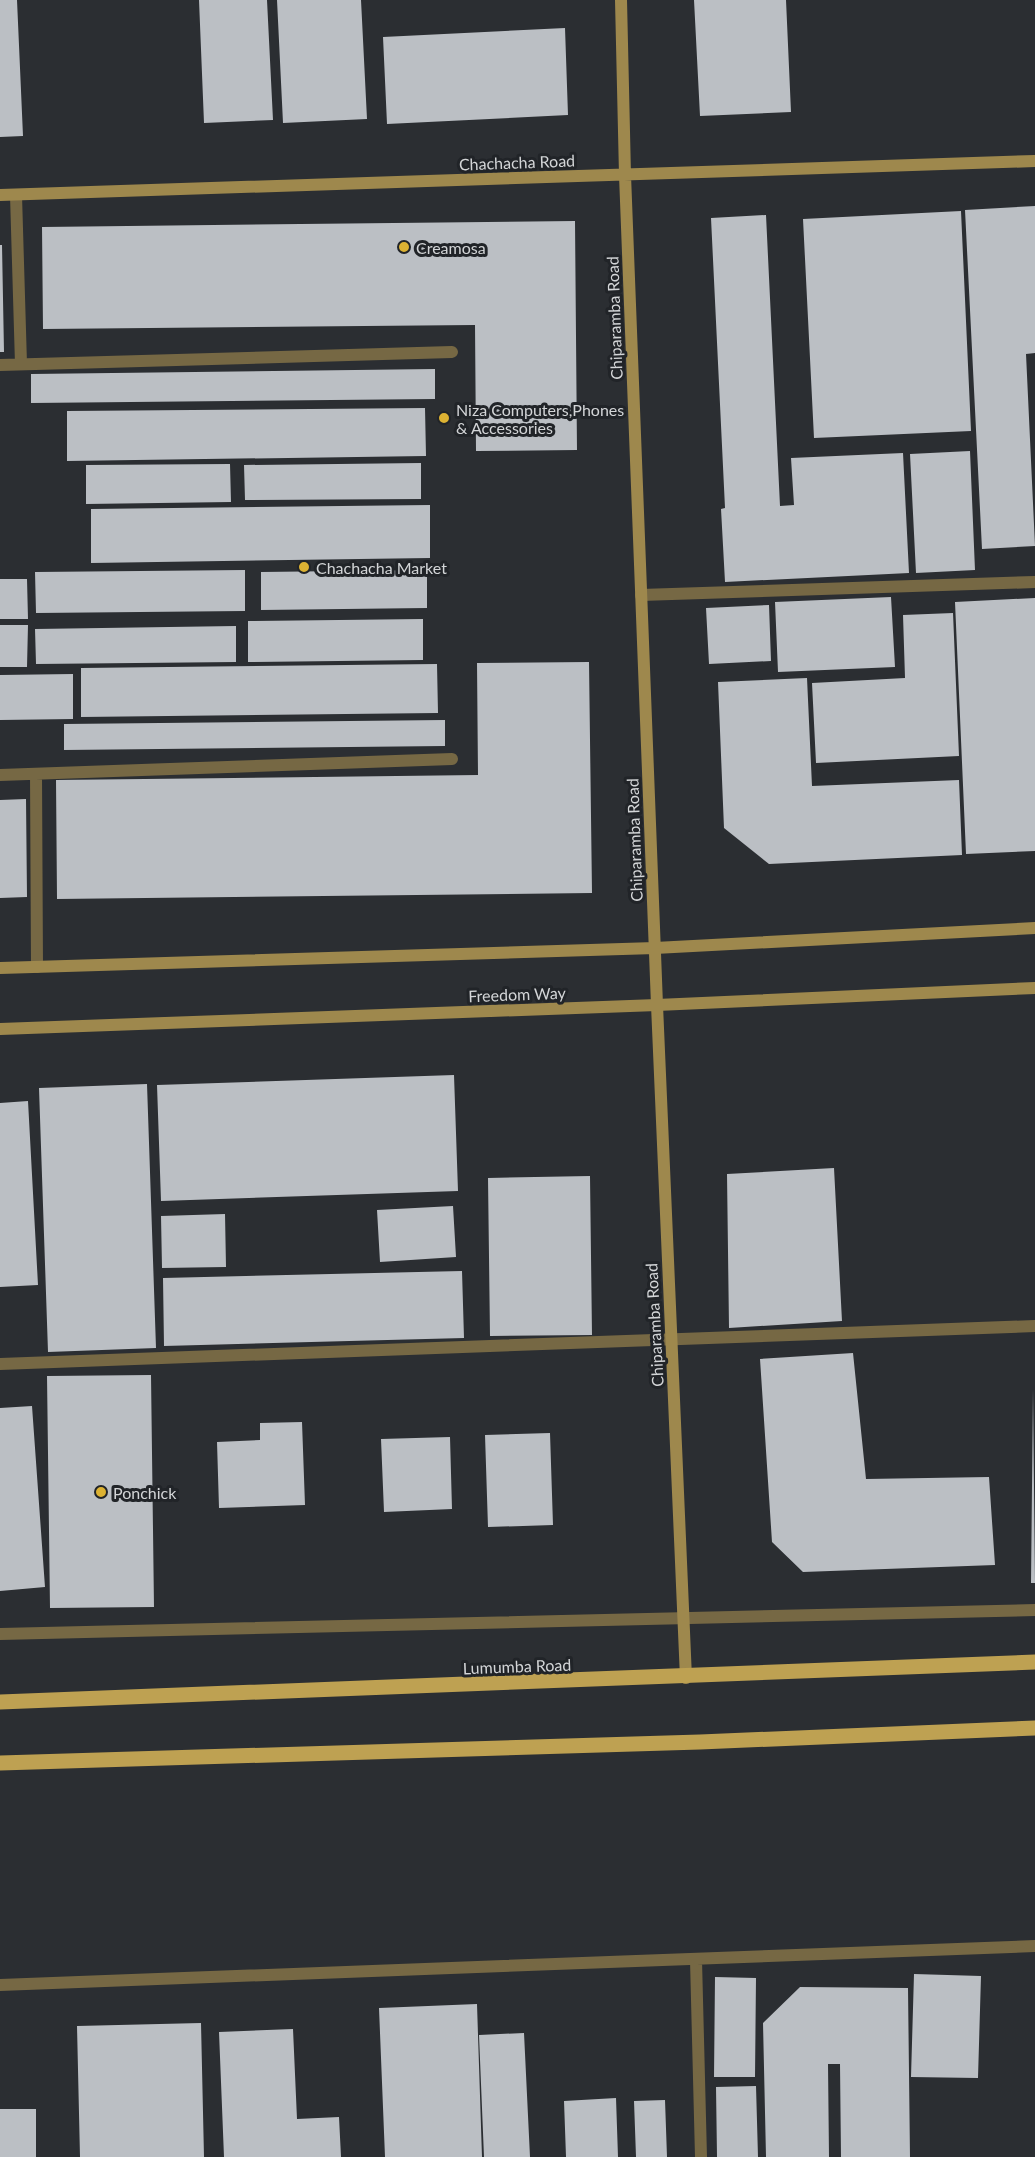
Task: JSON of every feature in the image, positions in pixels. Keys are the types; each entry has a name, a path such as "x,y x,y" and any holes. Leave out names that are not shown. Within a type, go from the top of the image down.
{"main road":[{"name":"Lumumba Road","path":"0,1702 686,1678 1035,1662"},
{"path":"0,1763 700,1742 1035,1728"}],"street":[{"name":"Chiparamba Road","path":"621,0 625,175 641,595 686,1678"},
{"name":"Chachacha Road","path":"0,195 1035,161"},
{"path":"15,195 21,364"},
{"path":"0,365 453,352"},
{"path":"641,595 1035,582"},
{"path":"0,775 452,759"},
{"path":"36,774 37,967"},
{"path":"0,968 655,948 1035,928"},
{"name":"Freedom Way","path":"0,1029 657,1005 1035,988"},
{"path":"0,1364 1035,1326"},
{"path":"0,1634 1035,1610"},
{"path":"0,1985 1035,1946"},
{"path":"696,1960 701,2157"}],"building":[{"path":"0,0 17,0 23,136 0,137"},
{"path":"199,0 267,0 273,120 204,123"},
{"path":"277,0 361,0 367,119 283,123"},
{"path":"694,0 786,0 791,112 700,116"},
{"path":"565,28 568,115 387,124 383,37"},
{"path":"1035,206 1035,353 1026,354 1035,546 982,549 965,210"},
{"path":"961,211 971,431 814,438 803,219"},
{"path":"766,215 780,506 794,505 791,458 903,453 909,573 725,582 721,509 725,508 711,218"},
{"path":"575,221 577,450 476,451 475,325 43,329 42,227"},
{"path":"0,245 2,245 4,352 0,352"},
{"path":"435,369 435,399 31,403 31,374"},
{"path":"425,408 426,456 67,461 67,411"},
{"path":"970,451 975,570 916,573 910,454"},
{"path":"421,463 421,499 245,500 244,465"},
{"path":"230,464 231,502 86,504 86,465"},
{"path":"430,505 430,558 91,563 91,509"},
{"path":"245,570 245,611 36,613 35,572"},
{"path":"427,570 427,608 261,610 261,572"},
{"path":"0,579 27,579 28,619 0,619"},
{"path":"891,597 895,667 778,672 775,602"},
{"path":"1035,598 1035,851 966,854 955,602"},
{"path":"769,605 771,661 709,664 706,608"},
{"path":"953,613 959,756 816,763 812,683 905,678 903,615"},
{"path":"423,619 423,660 248,662 248,621"},
{"path":"0,625 28,625 27,667 0,667"},
{"path":"236,626 236,662 36,664 35,629"},
{"path":"589,662 592,893 57,899 56,780 478,775 477,663"},
{"path":"437,664 438,713 81,717 81,668"},
{"path":"73,674 73,719 0,720 0,675"},
{"path":"807,678 812,786 959,780 962,855 769,864 724,828 718,682"},
{"path":"445,720 445,746 64,750 64,724"},
{"path":"26,799 27,897 0,898 0,800"},
{"path":"454,1075 458,1191 161,1201 157,1085"},
{"path":"147,1084 156,1348 48,1352 39,1088"},
{"path":"28,1101 38,1285 0,1287 0,1103"},
{"path":"834,1168 842,1321 729,1328 727,1174"},
{"path":"590,1176 592,1335 490,1336 488,1178"},
{"path":"453,1206 456,1257 380,1262 377,1210"},
{"path":"225,1214 226,1267 162,1268 161,1216"},
{"path":"462,1271 464,1338 164,1346 163,1278"},
{"path":"853,1353 866,1479 989,1477 995,1565 803,1572 772,1542 760,1359"},
{"name":"Ponchick","path":"151,1375 154,1607 50,1608 47,1376"},
{"path":"1033,1389 1035,1583 1031,1583"},
{"path":"32,1406 45,1587 0,1591 0,1408"},
{"path":"302,1422 305,1505 219,1508 217,1442 260,1440 260,1423"},
{"path":"550,1433 553,1525 488,1527 485,1435"},
{"path":"450,1437 452,1509 384,1512 381,1439"},
{"path":"914,1974 981,1976 978,2078 911,2077"},
{"path":"715,1977 756,1978 755,2077 714,2077"},
{"path":"800,1987 908,1988 910,2157 841,2157 840,2064 828,2064 829,2157 766,2157 763,2023"},
{"path":"477,2004 482,2157 385,2157 379,2008"},
{"path":"201,2023 204,2157 80,2157 77,2026"},
{"path":"293,2029 297,2119 339,2117 341,2157 224,2157 219,2032"},
{"path":"524,2033 530,2157 484,2157 479,2035"},
{"path":"756,2086 758,2157 717,2157 716,2087"},
{"path":"616,2098 618,2157 566,2157 564,2101"},
{"path":"665,2100 667,2157 636,2157 634,2101"},
{"path":"0,2109 36,2109 36,2157 0,2157"}],"place":[{"name":"Creamosa","path":"404,247"},
{"name":"Niza Computers,Phones & Accessories","path":"444,418"},
{"name":"Chachacha Market","path":"304,567"},
{"name":"Ponchick","path":"101,1492"}]}
